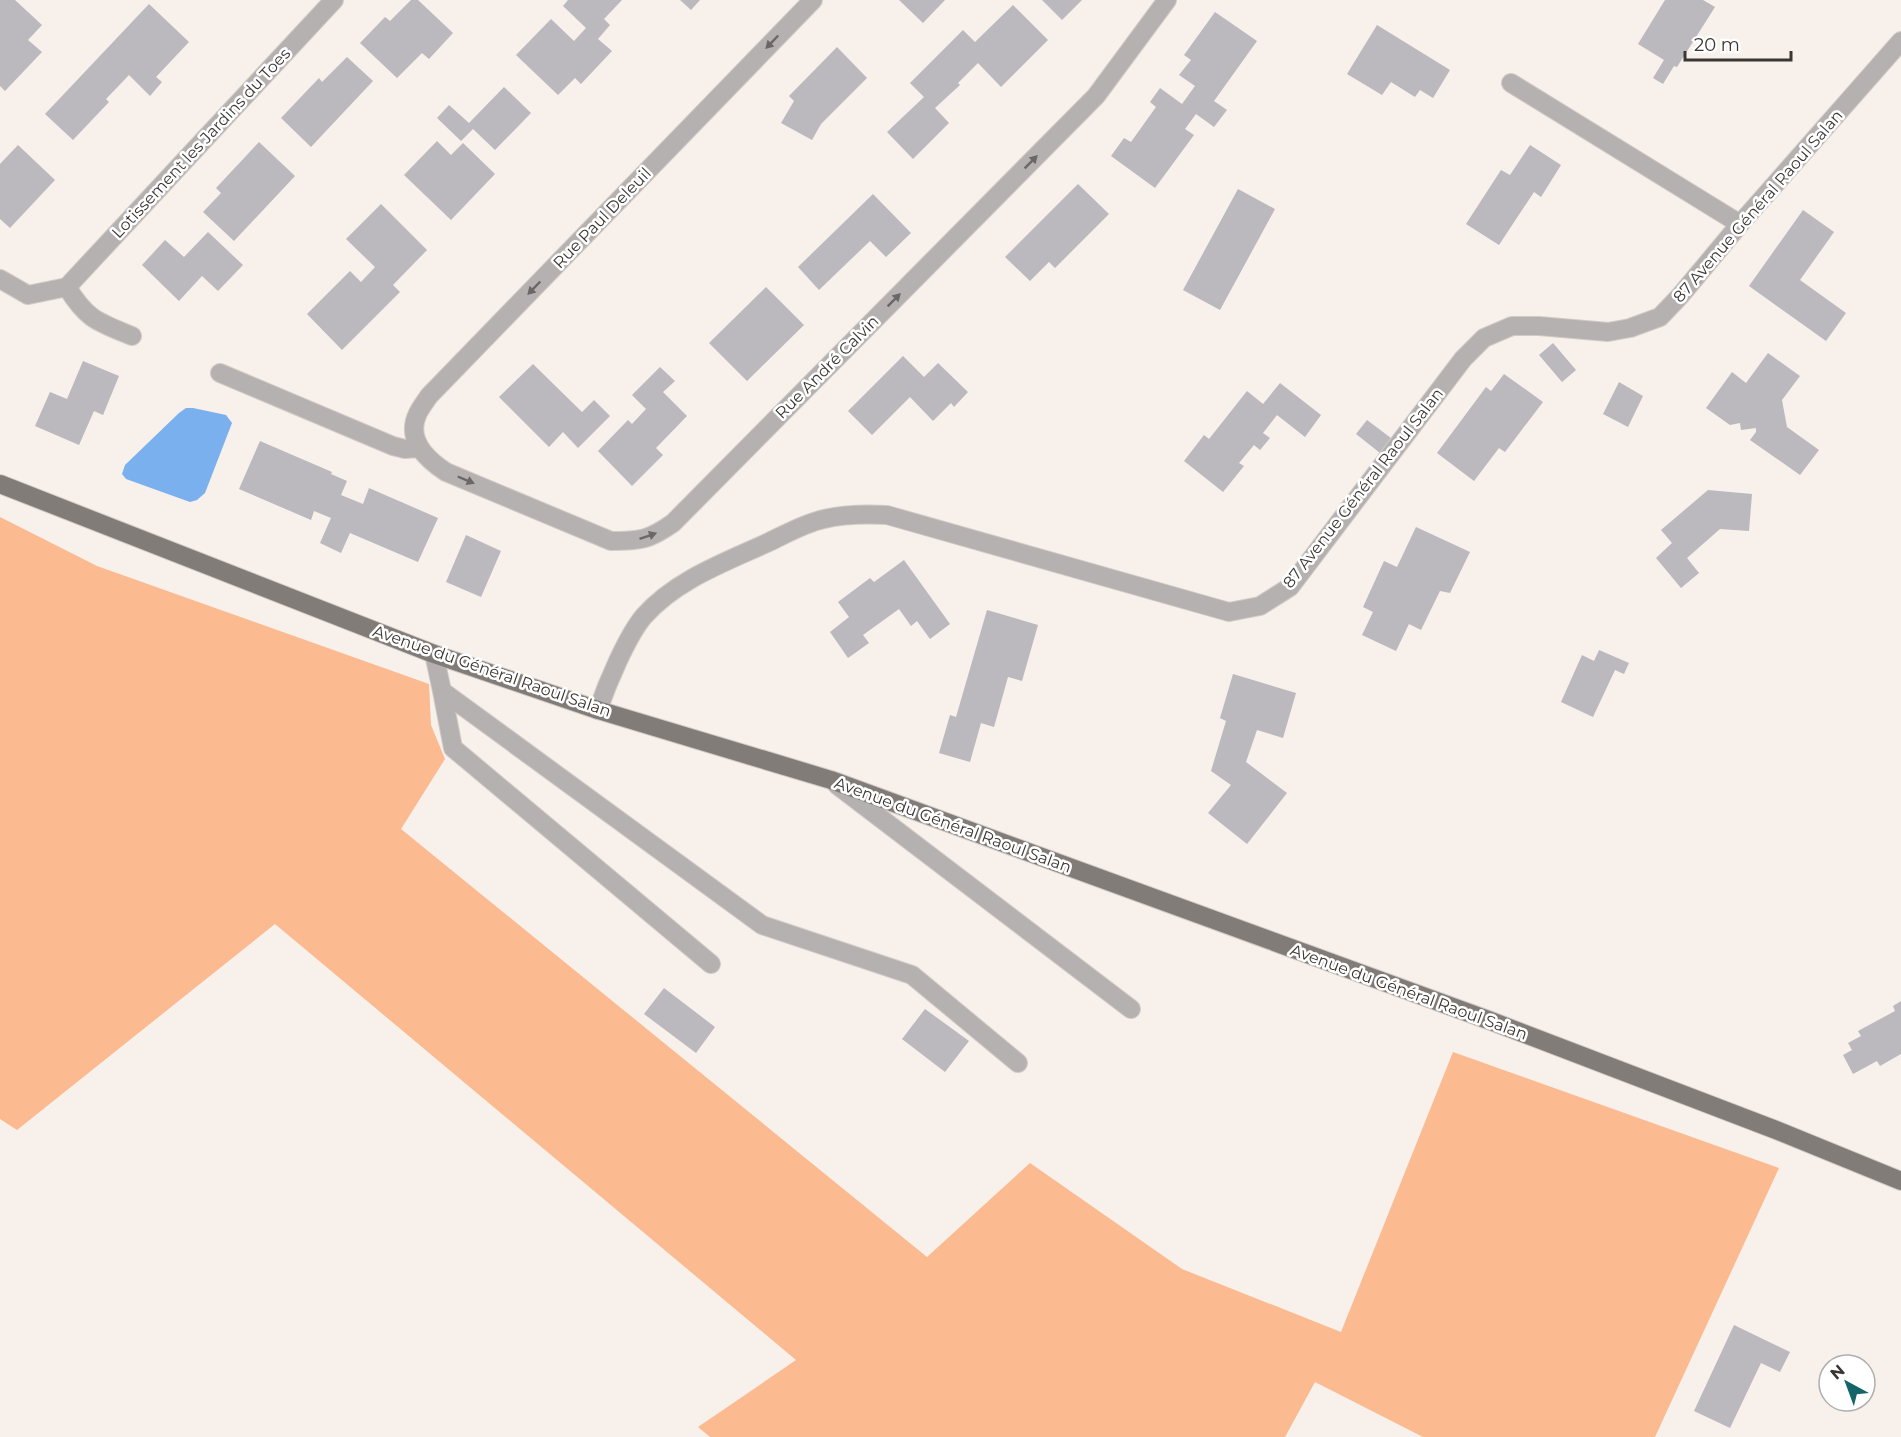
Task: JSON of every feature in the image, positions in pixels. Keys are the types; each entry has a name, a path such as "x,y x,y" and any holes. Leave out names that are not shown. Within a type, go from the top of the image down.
{"main road":[{"name":"Avenue du Général Raoul Salan","path":"0,484 434,654 598,710 831,780 1491,1022 1901,1180"}],"street":[{"name":"Lotissement les Jardins du Toes","path":"67,287 334,0"},
{"name":"Rue Paul Deleuil","path":"419,448 415,429 417,414 429,396 813,0"},
{"name":"Rue André Calvin","path":"419,448 431,462 446,472 611,541 636,541 655,536 673,523 1096,96 1167,0"},
{"name":"87 Avenue Général Raoul Salan","path":"598,710 606,686 643,617 662,599 691,579 821,519 853,514 887,515 1229,612 1260,606 1290,586 1462,359 1484,338 1512,326 1608,332 1630,328 1660,316 1680,296 1740,224 1901,41"},
{"path":"1511,82 1740,224"},
{"path":"0,279 28,295 67,287 78,305 95,321 132,336"},
{"path":"220,373 393,446 405,449 419,448"},
{"path":"434,654 453,748 711,964"},
{"path":"442,691 762,925 912,975 1018,1063"},
{"path":"831,780 1131,1009"}],"shaded area":[{"path":"0,517 97,566 429,684 431,725 445,759 401,829 927,1257 1030,1163 1182,1269 1341,1332 1453,1052 1779,1168 1655,1437 1423,1437 1315,1382 1285,1437 710,1437 698,1427 796,1360 275,924 17,1130 0,1119"}],"water":[{"path":"186,408 226,415 232,423 205,493 197,500 190,502 126,479 122,474 125,465"}],"building":[{"path":"0,0 15,0 42,25 28,40 42,52 5,91 0,86"},
{"path":"411,0 418,0 453,33 429,59 422,53 397,78 360,43 385,17 390,21"},
{"path":"568,0 622,0 604,19 610,25 598,39 612,51 581,84 575,78 558,95 516,55 551,19 574,41 586,28 563,6"},
{"path":"680,0 700,0 691,10"},
{"path":"899,0 945,0 923,23"},
{"path":"1042,0 1082,0 1062,20"},
{"path":"1665,0 1703,0 1715,7 1677,67 1674,66 1663,84 1653,78 1664,60 1638,44"},
{"path":"149,4 189,42 156,77 162,82 150,96 129,75 106,99 109,102 73,140 45,114"},
{"path":"1013,5 1048,40 1001,87 978,63 958,83 960,85 935,108 949,123 913,159 887,132 924,97 910,83 963,30 975,42"},
{"path":"1215,12 1257,41 1214,101 1227,110 1214,127 1196,114 1185,129 1194,135 1155,188 1111,156 1124,138 1131,142 1156,107 1150,102 1160,88 1182,104 1195,86 1179,75 1191,60 1184,55"},
{"path":"1377,25 1450,70 1433,98 1420,90 1415,97 1391,82 1382,95 1347,74"},
{"path":"837,47 867,78 821,124 812,140 781,123 794,101 789,96"},
{"path":"347,57 373,81 311,147 281,118 319,78 322,82"},
{"path":"504,87 531,113 495,150 473,129 461,141 437,118 449,105 469,123"},
{"path":"437,141 451,155 463,143 495,174 451,220 404,175"},
{"path":"259,142 295,176 234,241 203,212 221,193 216,188"},
{"path":"18,145 55,180 10,228 0,219 0,164"},
{"path":"1530,145 1561,165 1541,197 1534,192 1499,245 1466,224 1501,170 1510,175"},
{"path":"1078,184 1109,214 1055,268 1049,262 1030,281 1005,257"},
{"path":"1238,189 1275,209 1220,310 1183,290"},
{"path":"873,194 911,233 886,257 870,241 819,290 798,267"},
{"path":"381,204 427,250 393,285 400,292 342,350 307,314 350,271 361,282 375,267 346,239"},
{"path":"1803,210 1834,232 1800,280 1846,313 1826,341 1749,286"},
{"path":"208,232 243,265 218,291 202,276 179,301 142,265 165,240 184,257"},
{"path":"766,287 804,325 747,381 709,343"},
{"path":"1553,343 1576,370 1562,382 1539,355"},
{"path":"1768,353 1800,376 1782,400 1787,427 1819,450 1800,475 1750,440 1756,428 1741,430 1740,423 1730,425 1706,408 1732,372 1746,383"},
{"path":"903,356 924,377 938,363 968,392 954,407 951,403 933,421 910,397 872,435 848,411"},
{"path":"83,361 119,376 103,415 94,411 79,445 35,426 50,392 67,399"},
{"path":"533,364 582,412 594,400 610,416 578,448 563,432 549,447 499,397"},
{"path":"660,367 675,381 663,392 687,416 656,448 663,455 632,486 598,451 628,420 632,424 646,409 632,395"},
{"path":"1504,374 1543,402 1505,452 1499,448 1474,481 1437,453 1486,387 1491,391"},
{"path":"1619,382 1643,396 1628,427 1603,414"},
{"path":"1280,383 1321,415 1305,437 1277,415 1263,433 1270,438 1260,450 1254,445 1239,463 1244,466 1223,492 1184,461 1204,435 1209,439 1247,391 1263,404"},
{"path":"1367,420 1391,438 1380,453 1356,434"},
{"path":"260,441 332,472 331,474 347,481 341,495 363,504 369,488 438,518 418,562 350,533 341,553 320,543 331,518 314,511 311,520 239,489"},
{"path":"1708,490 1752,494 1749,531 1720,529 1687,558 1699,573 1681,588 1656,558 1672,543 1661,530"},
{"path":"1416,527 1470,552 1450,593 1440,591 1421,630 1409,624 1396,651 1362,635 1373,612 1363,607 1384,561 1397,567"},
{"path":"466,535 501,551 481,597 446,582"},
{"path":"904,560 950,624 930,639 917,621 911,626 899,609 863,635 869,643 848,658 830,632 849,617 838,602 870,578 874,582"},
{"path":"987,610 1038,625 1022,681 1008,677 994,727 981,723 970,762 939,753 950,715 956,717"},
{"path":"1599,650 1629,663 1624,674 1615,670 1593,717 1561,702 1582,655 1594,661"},
{"path":"1233,674 1296,693 1283,738 1257,730 1246,762 1287,793 1247,844 1208,813 1231,785 1211,771 1226,721 1220,718"},
{"path":"664,988 715,1027 696,1053 644,1014"},
{"path":"1901,1001 1901,1054 1880,1066 1877,1061 1853,1074 1843,1055 1852,1050 1848,1043 1861,1036 1858,1031 1895,1011 1893,1006"},
{"path":"925,1009 969,1041 945,1072 902,1039"},
{"path":"1734,1325 1790,1352 1780,1372 1761,1363 1730,1428 1694,1411"}]}
